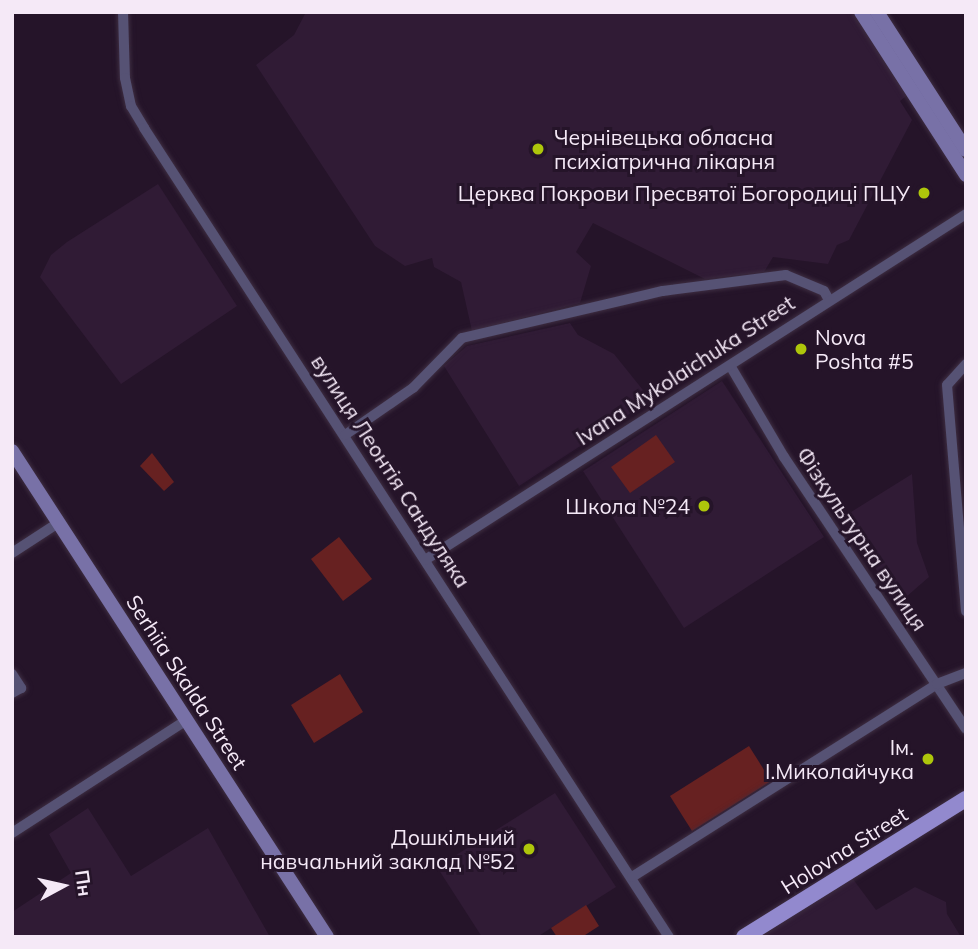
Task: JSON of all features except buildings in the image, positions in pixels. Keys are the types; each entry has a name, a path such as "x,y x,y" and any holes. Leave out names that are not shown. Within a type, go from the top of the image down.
{"main road":[{"path":"861,12 966,175"},
{"path":"877,12 966,150"},
{"name":"Serhiia Skalda Street","path":"12,451 327,937"},
{"name":"Holovna Street","path":"744,937 966,799"}],"street":[{"name":"вулиця Леонтія Сандуляка","path":"123,12 125,78 131,106 670,937"},
{"name":"Ivana Mykolaichuka Street","path":"425,559 730,367 829,300 966,214"},
{"path":"345,435 413,388 457,340 470,336 663,291 786,275 824,291 829,300"},
{"path":"966,364 947,385 966,611"},
{"name":"Фізкультурна вулиця","path":"730,367 784,457 966,729"},
{"path":"12,553 58,523"},
{"path":"632,877 937,684 966,673"},
{"path":"12,674 21,688 12,693"},
{"path":"12,833 187,720"}],"shaded area":[{"name":"Чернівецька обласна психіатрична лікарня","path":"306,12 861,12 913,91 900,101 912,120 849,240 837,245 828,264 773,257 764,272 705,279 593,223 576,252 591,266 580,303 472,331 461,282 434,267 432,258 405,266 375,246 256,65 294,35"},
{"path":"158,184 237,306 121,384 40,277 51,255 67,242"},
{"path":"570,323 578,335 614,354 651,400 519,486 444,366 467,346"},
{"name":"Школа №24","path":"722,381 824,537 684,628 583,471"},
{"path":"656,435 675,462 630,493 611,467"},
{"path":"152,453 174,482 164,491 140,466"},
{"path":"912,474 917,543 929,577 898,604 843,517"},
{"path":"339,537 372,579 343,601 311,559"},
{"path":"340,674 363,712 314,743 291,705"},
{"path":"749,746 771,781 692,831 670,796"},
{"name":"Дошкільний навчальний заклад №52","path":"555,793 616,887 537,937 482,937 437,867"},
{"path":"88,808 131,876 208,828 270,937 12,937 12,912 71,873 49,834"},
{"path":"850,875 876,910 915,887 946,902 947,914 961,937 749,937"},
{"path":"586,905 599,926 582,937 557,937 551,928"}],"place":[{"name":"Чернівецька обласна психіатрична лікарня","path":"538,149"},
{"name":"Церква Покрови Пресвятої Богородиці ПЦУ","path":"924,193"},
{"name":"Nova Poshta #5","path":"801,349"},
{"name":"Школа №24","path":"704,506"},
{"name":"Ім. І.Миколайчука","path":"928,759"},
{"name":"Дошкільний навчальний заклад №52","path":"529,849"}]}
